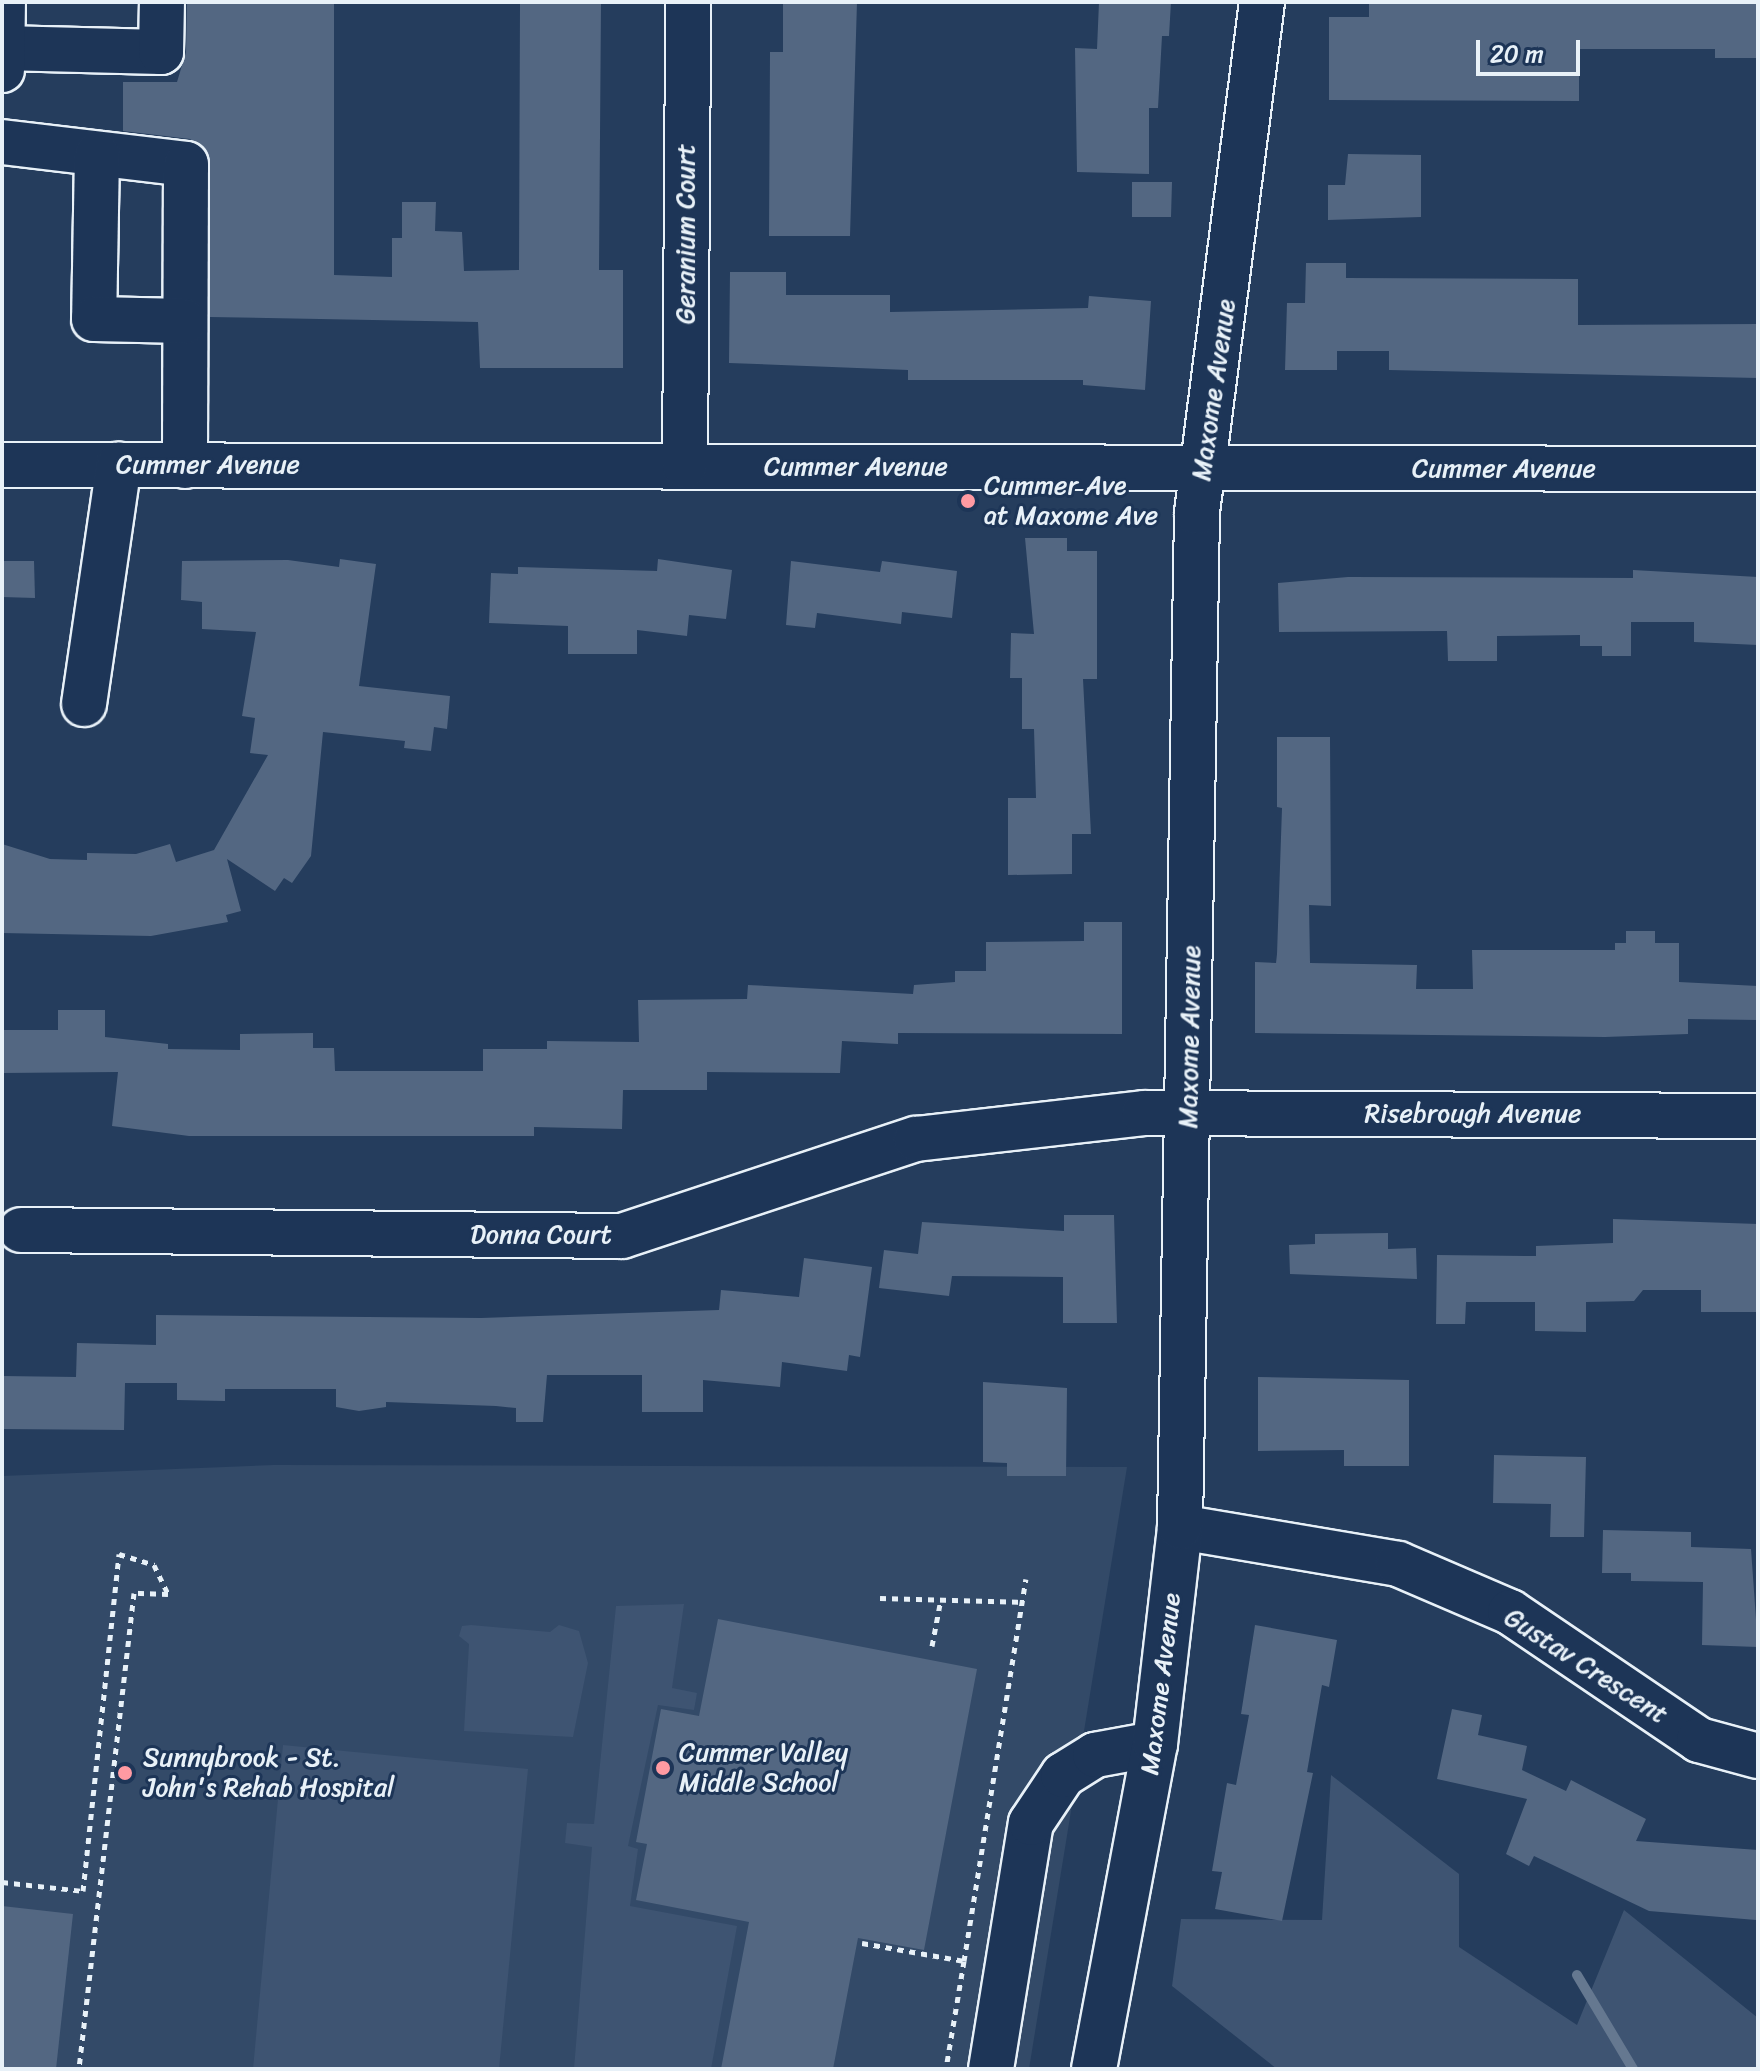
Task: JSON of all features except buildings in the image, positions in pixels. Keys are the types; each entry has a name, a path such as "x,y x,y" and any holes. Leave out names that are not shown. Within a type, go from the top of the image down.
{"street":[{"path":"2,70 3,2"},
{"path":"2,48 161,52 162,2"},
{"name":"Geranium Court","path":"685,466 688,2"},
{"name":"Maxome Avenue","path":"1094,2069 1155,1744 1180,1527 1197,512 1262,2"},
{"path":"2,142 186,164 185,466"},
{"path":"97,154 94,319 185,321"},
{"name":"Cummer Avenue","path":"2,465 1758,469"},
{"path":"84,704 119,465"},
{"name":"Risebrough Avenue","path":"1189,1112 1758,1116"},
{"name":"Donna Court","path":"21,1230 622,1236 916,1139 1189,1112"},
{"name":"Gustav Crescent","path":"1180,1527 1398,1564 1510,1612 1699,1740 1758,1756"},
{"path":"991,2069 1031,1823 1063,1775 1095,1755 1155,1744"}],"path":[{"path":"2,1882 83,1891 119,1554 154,1565 168,1594 134,1593 79,2069"},
{"path":"946,2069 1026,1579"},
{"path":"880,1598 1022,1602"},
{"path":"932,1646 941,1599"},
{"path":"862,1943 964,1961"}],"shaded area":[{"name":"Cummer Valley Middle School","path":"274,1465 1127,1467 1029,2069 2,2069 2,1476"},
{"path":"684,1604 672,1688 697,1693 694,1710 658,1705 628,1846 638,1849 630,1906 737,1926 711,2069 574,2069 592,1847 565,1843 567,1823 594,1824 616,1606"},
{"path":"559,1625 579,1631 588,1663 573,1737 464,1731 469,1644 459,1636 462,1626 550,1632"},
{"path":"283,1745 528,1769 499,2069 253,2069"},
{"path":"1331,1775 1459,1874 1459,1947 1577,2025 1624,1910 1758,2018 1758,2069 1277,2069 1172,1986 1181,1919 1322,1920"}],"waterway":[{"path":"1577,1975 1633,2069"}],"place":[{"name":"Cummer Ave at Maxome Ave","path":"968,501"},
{"name":"Cummer Valley Middle School","path":"663,1768"},
{"name":"Sunnybrook - St. John's Rehab Hospital","path":"125,1773"}]}
